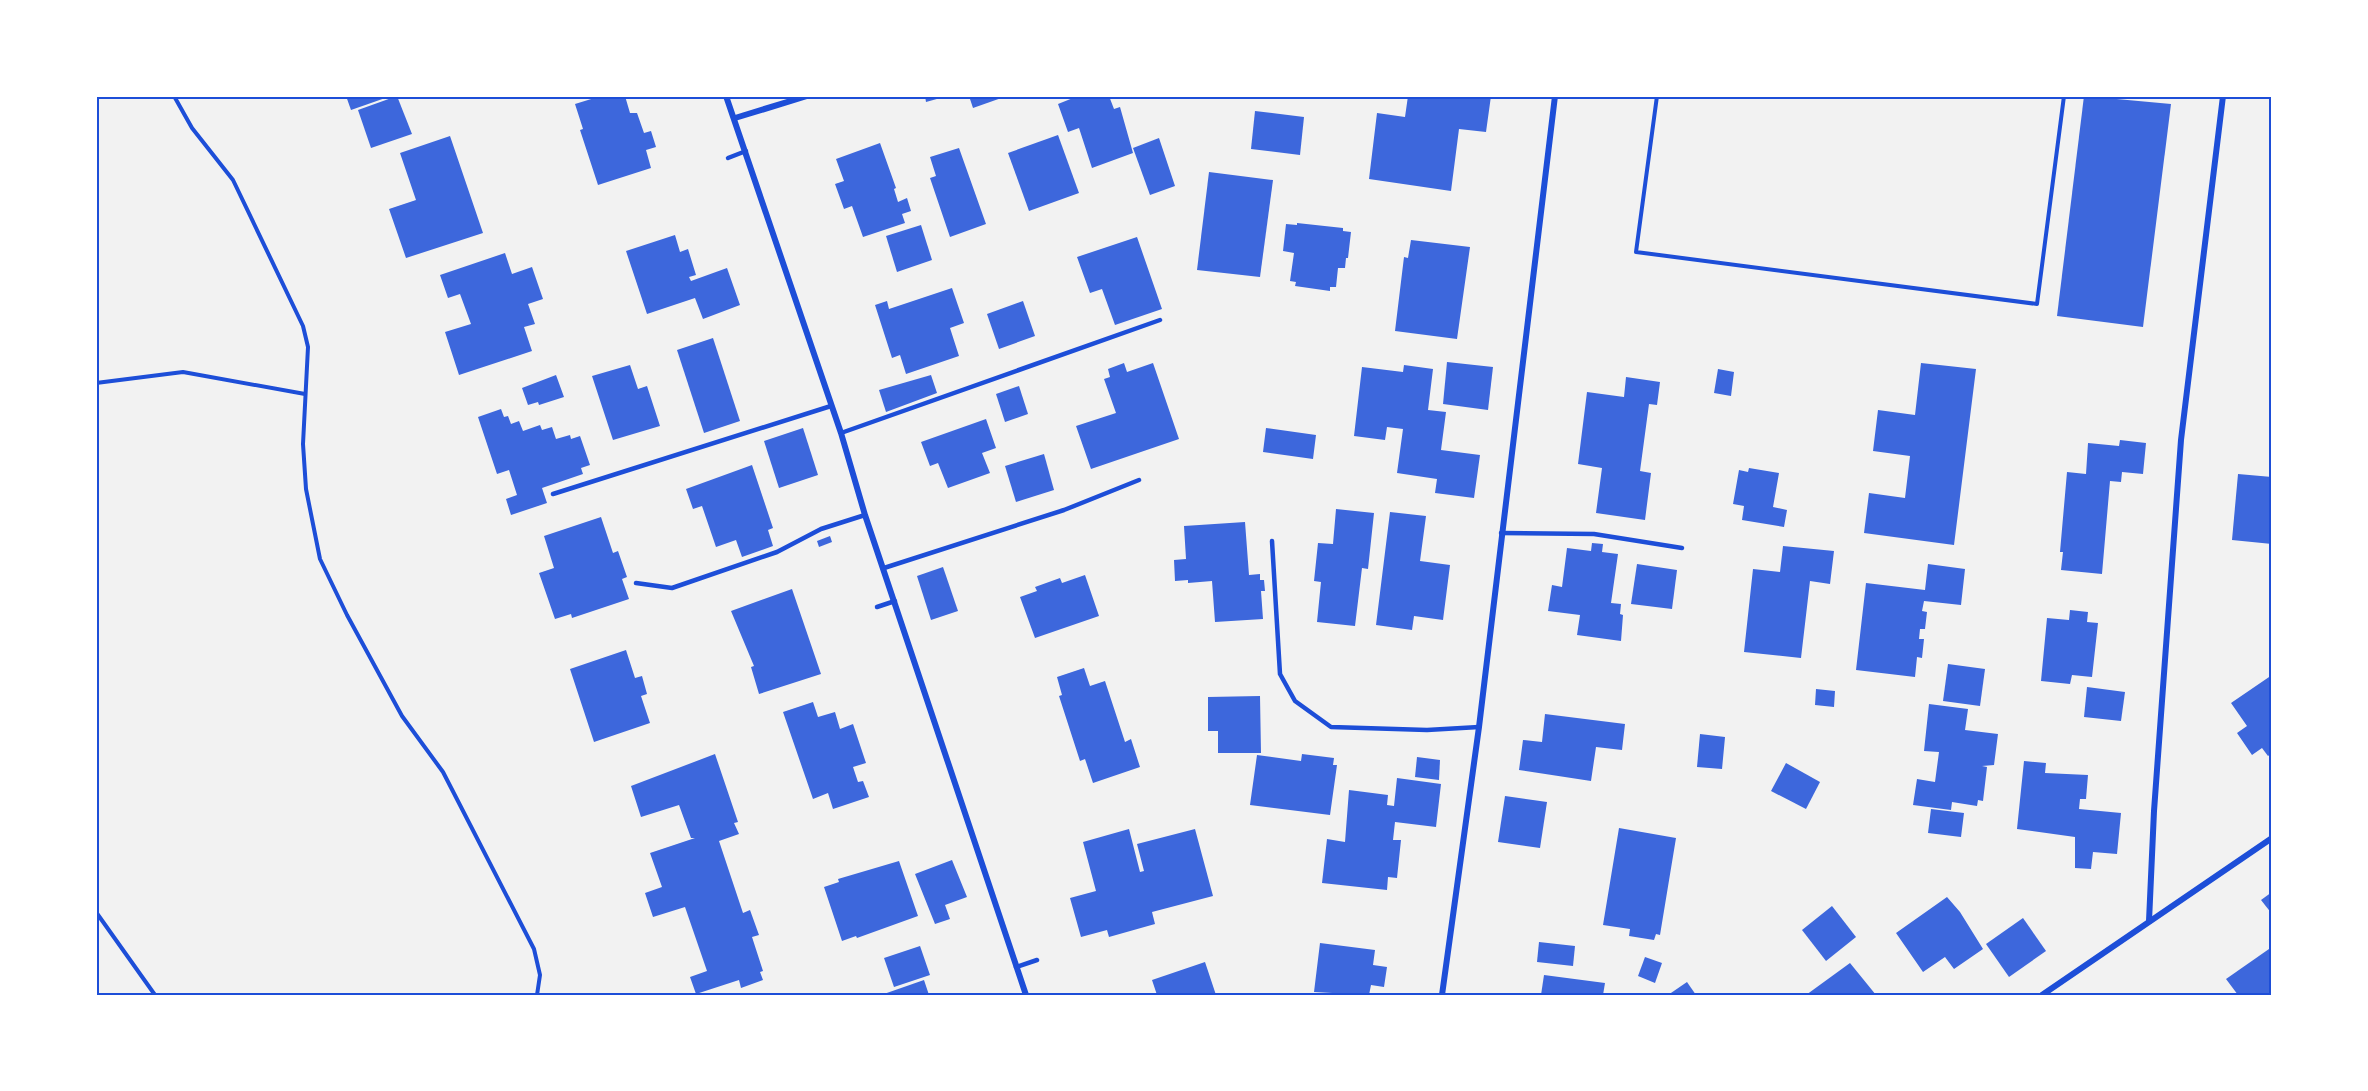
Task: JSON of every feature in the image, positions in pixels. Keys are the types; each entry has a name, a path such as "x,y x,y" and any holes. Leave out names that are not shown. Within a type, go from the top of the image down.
{"street":[{"path":"726,96 841,433 865,515 1026,995"},
{"path":"735,118 807,96"},
{"path":"1442,995 1479,727 1555,96"},
{"path":"2149,921 2154,812 2181,440 2223,96"},
{"path":"2042,995 2272,838"}],"lane":[{"path":"728,158 746,151"},
{"path":"841,433 1160,320"},
{"path":"553,494 831,406"},
{"path":"884,568 1064,510 1139,480"},
{"path":"636,583 672,588 777,552 821,529 865,515"},
{"path":"1501,533 1594,534 1682,548"},
{"path":"1272,541 1280,674 1295,701 1331,727 1427,730 1479,727"},
{"path":"877,607 895,601"},
{"path":"1016,967 1037,960"}],"path":[{"path":"174,96 197,136 233,180 303,326 308,347 303,444 306,489 320,559 346,615 402,716 443,772 534,950 540,975 537,995"},
{"path":"1657,96 1636,252 2037,304 2064,96"},
{"path":"96,383 183,372 304,394"},
{"path":"96,912 155,995"}],"building":[{"path":"346,96 391,96 351,110"},
{"path":"397,96 412,134 371,148 358,110"},
{"path":"601,96 625,96 630,113 637,113 644,133 651,131 656,147 646,150 651,168 598,185 580,130 583,129 575,104"},
{"path":"925,96 944,96 944,97 926,102"},
{"path":"969,96 1007,96 973,108"},
{"path":"1078,96 1109,96 1114,109 1120,107 1133,153 1092,168 1079,128 1068,132 1058,104"},
{"path":"1408,96 1491,96 1486,132 1459,129 1451,191 1369,179 1377,113 1405,117"},
{"path":"2084,96 2171,104 2143,327 2057,316"},
{"path":"1255,111 1304,117 1300,155 1251,149"},
{"path":"1058,135 1079,193 1029,211 1008,153"},
{"path":"450,136 483,233 406,258 389,209 416,200 400,153"},
{"path":"1159,138 1175,186 1150,195 1133,148"},
{"path":"880,143 896,188 894,189 898,202 907,198 911,211 902,214 905,223 863,237 852,206 844,209 835,184 844,181 836,159"},
{"path":"959,148 986,224 950,237 930,178 936,176 930,157"},
{"path":"1209,172 1273,180 1260,277 1197,270"},
{"path":"1297,223 1343,228 1343,231 1351,232 1345,268 1338,268 1336,287 1330,287 1330,291 1295,286 1296,282 1290,281 1294,253 1283,251 1286,224 1297,225"},
{"path":"921,225 932,260 897,272 886,236"},
{"path":"675,235 680,252 688,249 696,275 689,277 691,281 727,268 740,305 703,319 695,298 647,314 626,251"},
{"path":"1137,237 1162,309 1115,325 1102,289 1090,293 1077,257"},
{"path":"1411,240 1470,247 1457,339 1395,331 1404,257 1408,258"},
{"path":"505,253 512,274 532,267 543,299 528,304 535,324 524,327 532,351 459,375 445,332 471,324 460,294 448,298 440,275"},
{"path":"952,288 964,323 950,328 959,356 906,374 900,355 892,358 875,305 887,301 889,309"},
{"path":"1023,301 1035,336 999,349 987,314"},
{"path":"713,338 740,421 704,433 677,350"},
{"path":"1447,362 1493,367 1488,410 1443,404"},
{"path":"1124,363 1127,372 1153,363 1179,439 1091,469 1076,426 1116,413 1104,379 1110,377 1108,369"},
{"path":"1921,363 1976,369 1954,545 1864,533 1869,493 1905,498 1910,456 1873,451 1878,410 1915,415"},
{"path":"630,365 638,389 647,386 660,426 613,440 592,376"},
{"path":"1404,365 1433,369 1428,410 1446,412 1441,450 1480,455 1474,498 1435,493 1437,479 1397,473 1403,429 1387,427 1385,440 1354,436 1362,367 1403,372"},
{"path":"1718,369 1734,372 1731,396 1714,393"},
{"path":"556,375 564,397 539,405 538,402 528,405 522,388"},
{"path":"931,375 937,393 886,412 879,390"},
{"path":"1626,377 1660,382 1657,405 1649,404 1640,471 1651,473 1645,520 1596,513 1602,468 1578,464 1587,392 1624,397"},
{"path":"1019,386 1028,414 1005,422 996,394"},
{"path":"501,409 504,417 508,416 511,424 519,421 523,431 540,425 542,430 552,427 556,439 570,435 571,439 580,436 590,465 581,468 583,474 542,488 547,503 511,515 506,499 517,495 509,470 497,474 478,417"},
{"path":"986,419 996,448 982,453 990,473 948,488 938,463 930,466 921,442"},
{"path":"803,428 818,475 779,488 764,441"},
{"path":"1266,428 1316,435 1313,459 1263,452"},
{"path":"2120,440 2146,443 2143,474 2122,472 2121,482 2110,481 2102,574 2061,570 2063,552 2060,552 2067,472 2086,474 2088,443 2119,446"},
{"path":"1044,454 1054,490 1016,502 1005,466"},
{"path":"752,465 773,528 768,530 773,546 742,557 736,540 716,547 702,506 693,509 686,489"},
{"path":"1749,468 1779,473 1773,507 1787,510 1784,527 1742,520 1744,506 1733,504 1739,470 1748,472"},
{"path":"2238,474 2272,477 2272,544 2232,540"},
{"path":"1336,509 1374,513 1368,569 1362,568 1355,626 1317,622 1321,582 1314,581 1318,543 1333,544"},
{"path":"1390,512 1426,516 1420,561 1450,565 1443,620 1414,616 1412,630 1376,625"},
{"path":"601,517 613,553 618,551 627,577 622,579 629,599 572,618 571,614 555,619 539,573 554,568 544,536"},
{"path":"1245,522 1249,575 1260,574 1260,580 1264,580 1265,591 1261,591 1263,619 1215,622 1212,581 1188,583 1188,580 1175,581 1174,560 1186,559 1184,526"},
{"path":"830,536 832,542 819,547 817,541"},
{"path":"1592,543 1603,544 1602,552 1618,554 1611,603 1621,604 1620,614 1623,615 1621,641 1577,635 1580,615 1548,611 1552,585 1562,587 1567,548 1591,551"},
{"path":"1783,546 1834,551 1830,584 1810,581 1801,658 1744,652 1753,569 1780,572"},
{"path":"1637,564 1677,570 1672,609 1631,604"},
{"path":"1928,564 1965,569 1961,605 1924,601 1922,611 1927,612 1925,629 1920,629 1919,639 1924,639 1922,658 1917,657 1915,677 1856,670 1866,583 1925,590"},
{"path":"943,567 958,611 931,620 917,576"},
{"path":"1085,575 1099,616 1035,638 1020,597 1037,591 1035,587 1060,578 1062,583"},
{"path":"792,589 821,674 759,694 751,667 754,666 731,611"},
{"path":"2070,610 2088,612 2087,622 2098,623 2092,677 2072,675 2070,684 2041,681 2047,618 2069,620"},
{"path":"626,650 635,678 642,676 647,694 641,696 650,723 594,742 570,669"},
{"path":"1948,664 1985,669 1980,706 1943,701"},
{"path":"1084,668 1090,686 1105,681 1125,742 1131,739 1140,767 1093,783 1085,759 1080,761 1059,696 1062,695 1057,677"},
{"path":"2272,675 2272,753 2268,756 2262,748 2252,755 2237,733 2247,726 2231,703"},
{"path":"2087,687 2125,692 2121,721 2084,717"},
{"path":"1816,689 1835,691 1834,707 1815,705"},
{"path":"1260,696 1261,753 1218,753 1218,731 1208,731 1208,697"},
{"path":"813,702 818,717 835,712 840,729 853,724 866,763 853,767 858,782 863,781 869,797 833,809 828,793 813,799 783,712"},
{"path":"1929,704 1968,709 1965,730 1998,734 1994,765 1982,766 1987,767 1983,801 1978,800 1977,806 1952,802 1951,810 1913,805 1917,779 1935,782 1939,752 1924,751"},
{"path":"1545,714 1625,724 1622,750 1596,747 1591,781 1519,770 1523,740 1542,742"},
{"path":"1700,734 1725,737 1722,769 1697,767"},
{"path":"715,754 738,822 734,823 739,834 719,841 743,913 750,910 759,935 752,937 763,971 760,972 763,980 741,988 739,980 696,994 690,977 707,971 685,907 653,917 645,893 662,887 650,853 695,838 691,838 679,805 641,817 631,786"},
{"path":"1302,754 1334,758 1333,765 1337,765 1330,815 1250,805 1257,755 1301,761"},
{"path":"1417,757 1440,760 1439,780 1415,777"},
{"path":"2024,761 2046,763 2045,773 2088,775 2086,799 2080,799 2079,809 2121,813 2117,854 2093,852 2091,869 2075,868 2075,837 2017,829"},
{"path":"1786,763 1820,782 1806,809 1771,791"},
{"path":"1397,778 1441,784 1436,827 1395,822 1393,840 1401,840 1397,878 1388,877 1387,890 1322,883 1327,839 1345,842 1349,790 1388,795 1387,805 1394,806"},
{"path":"1505,796 1547,802 1540,848 1498,842"},
{"path":"1931,809 1964,813 1961,837 1928,833"},
{"path":"1619,828 1676,838 1660,935 1656,934 1654,940 1629,936 1630,929 1603,925"},
{"path":"1129,829 1140,872 1144,871 1137,844 1195,829 1213,896 1152,912 1155,924 1109,937 1107,930 1081,937 1070,898 1096,891 1083,842"},
{"path":"952,860 967,897 945,905 950,919 935,924 915,874"},
{"path":"899,861 918,916 857,938 856,936 842,941 824,887 839,882 838,879"},
{"path":"2272,892 2272,914 2261,900"},
{"path":"1947,897 1960,912 1983,949 1954,969 1945,957 1923,972 1896,933"},
{"path":"1832,906 1856,937 1826,961 1802,930"},
{"path":"2023,918 2046,951 2009,977 1986,944"},
{"path":"1539,942 1575,946 1573,966 1537,962"},
{"path":"1320,943 1375,950 1373,965 1387,967 1384,987 1371,985 1369,995 1314,992"},
{"path":"920,946 930,975 894,987 884,958"},
{"path":"2269,949 2272,953 2272,995 2238,995 2226,979"},
{"path":"1645,957 1662,963 1655,983 1638,976"},
{"path":"1205,962 1216,995 1157,995 1152,980"},
{"path":"1850,963 1876,995 1806,995"},
{"path":"1544,975 1605,983 1603,995 1541,995"},
{"path":"924,980 929,995 881,995"},
{"path":"1687,982 1696,995 1668,995"}]}
